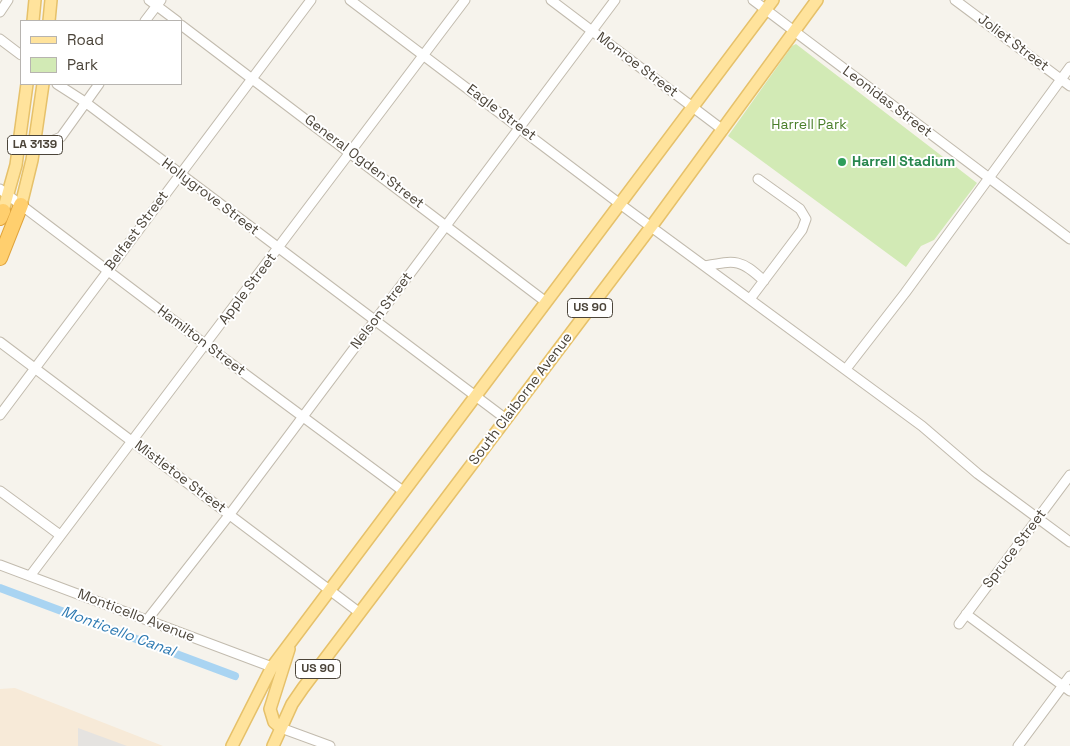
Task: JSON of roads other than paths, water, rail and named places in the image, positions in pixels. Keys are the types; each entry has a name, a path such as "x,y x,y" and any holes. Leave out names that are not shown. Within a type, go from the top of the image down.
{"highway":[{"name":"LA 3139","path":"0,258 21,205"}],"main road":[{"path":"33,20 35,0"},
{"path":"49,20 51,0"},
{"name":"South Claiborne Avenue","path":"281,728 303,688 723,130 817,0"},
{"name":"US 90","path":"232,746 272,668 769,5"},
{"name":"LA 3139","path":"1,214 4,192 22,132 27,85"},
{"name":"LA 3139","path":"21,205 35,143 43,85"},
{"path":"281,728 274,722 270,709 292,642"},
{"name":"US 90","path":"273,746 281,728"}],"street":[{"path":"0,12 8,0"},
{"path":"148,0 159,3 176,20"},
{"name":"Belfast Street","path":"0,415 311,0"},
{"name":"Eagle Street","path":"350,0 650,227 846,369 1038,518"},
{"name":"Apple Street","path":"30,576 465,0"},
{"name":"Monroe Street","path":"551,0 723,130"},
{"name":"Nelson Street","path":"147,620 230,514 615,0"},
{"name":"Leonidas Street","path":"753,0 769,5 794,31 1070,239"},
{"name":"Joliet Street","path":"955,0 1070,86"},
{"path":"146,20 159,3"},
{"name":"General Ogden Street","path":"182,25 546,302"},
{"path":"0,39 20,54"},
{"path":"846,369 1070,67"},
{"name":"Hollygrove Street","path":"59,85 85,102 506,419"},
{"path":"35,143 49,142 61,137 98,85"},
{"path":"750,299 802,230 806,219 800,210 758,179"},
{"name":"Hamilton Street","path":"4,192 403,491"},
{"path":"706,266 740,262 750,268 764,281"},
{"name":"Mistletoe Street","path":"0,342 331,589 360,613"},
{"name":"Spruce Street","path":"959,624 1070,475"},
{"path":"0,491 60,535"},
{"path":"1038,518 1070,542"},
{"name":"Monticello Avenue","path":"0,565 272,668"},
{"path":"966,614 1066,689"},
{"path":"1018,746 1066,689 1070,676"},
{"path":"281,728 330,746"}],"waterway":[{"name":"Monticello Canal","path":"0,588 235,676"}],"place":[{"name":"Harrell Stadium","path":"842,162"}],"park label":[{"name":"Harrell Park","path":"809,125"}]}
